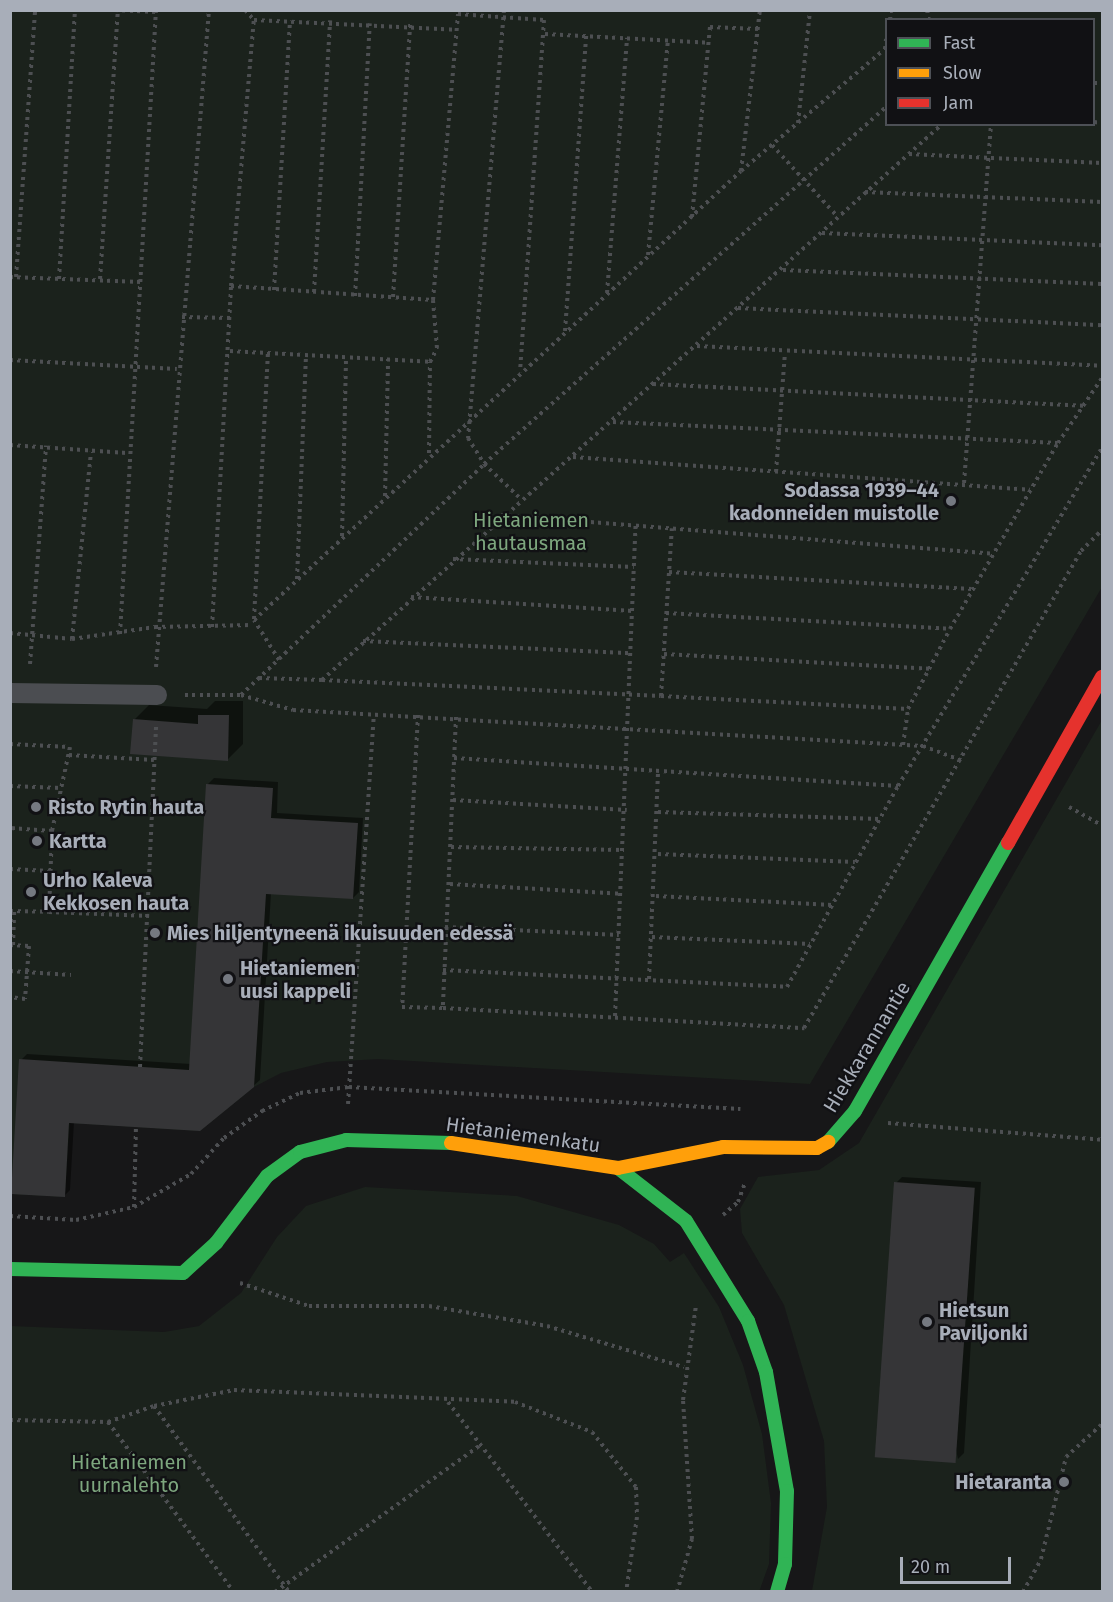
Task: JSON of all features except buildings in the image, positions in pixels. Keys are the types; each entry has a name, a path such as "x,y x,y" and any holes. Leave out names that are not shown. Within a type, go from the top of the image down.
{"street":[{"name":"Hiekkarannantie","path":"618,1168 723,1148 817,1148 831,1141 855,1111 1102,677"},
{"name":"Hietaniemenkatu","path":"10,1269 183,1273 216,1243 267,1176 300,1152 346,1140 474,1144 618,1168"},
{"path":"618,1168 686,1221 748,1321 766,1372 787,1491 785,1564 777,1592"}],"lane":[{"path":"19,693 157,695"}],"path":[{"path":"35,10 13,277 141,282"},
{"path":"60,279 75,10"},
{"path":"140,1067 150,916 157,695 155,627 209,10"},
{"path":"212,627 230,351 231,286 254,20 245,10"},
{"path":"504,10 468,438 484,464 520,498"},
{"path":"741,171 760,10"},
{"path":"798,124 810,10"},
{"path":"100,279 116,11 156,11 136,366 127,453 120,634"},
{"path":"429,453 430,362 437,348 434,300 458,14 544,20 545,34 520,372"},
{"path":"254,20 330,20 410,24 456,30"},
{"path":"274,291 290,20"},
{"path":"314,292 330,20"},
{"path":"355,296 370,23"},
{"path":"393,297 410,24"},
{"path":"692,218 710,27 758,29"},
{"path":"545,34 709,43"},
{"path":"565,333 586,36"},
{"path":"607,293 627,38"},
{"path":"648,256 668,40"},
{"path":"254,620 429,453 565,333 741,171 885,49"},
{"path":"241,695 484,464 885,108"},
{"path":"322,680 501,515 613,422 822,233 837,216 940,126"},
{"path":"964,483 991,126"},
{"path":"772,145 837,216"},
{"path":"909,153 1102,163"},
{"path":"865,192 1102,202"},
{"path":"822,233 982,238 1102,246"},
{"path":"781,270 1102,285"},
{"path":"231,286 274,291 434,300"},
{"path":"738,308 1102,325"},
{"path":"182,317 231,318"},
{"path":"697,346 974,362 1102,366"},
{"path":"230,351 430,362"},
{"path":"776,472 785,352"},
{"path":"252,626 268,353"},
{"path":"297,579 306,355"},
{"path":"342,536 345,357"},
{"path":"385,496 388,359"},
{"path":"10,360 177,369"},
{"path":"903,745 908,709 950,629 1058,443 1102,378"},
{"path":"653,384 1083,406"},
{"path":"613,422 1058,443"},
{"path":"10,445 127,453"},
{"path":"19,693 33,635 46,446"},
{"path":"443,969 787,987 898,786 1102,448"},
{"path":"72,639 92,452"},
{"path":"573,457 964,483 1030,490"},
{"path":"501,515 993,554"},
{"path":"615,1016 630,767 631,653 636,525"},
{"path":"661,696 672,528"},
{"path":"418,715 402,1007 615,1016 804,1028 963,760 1075,560 1102,530"},
{"path":"453,559 634,567"},
{"path":"669,572 972,589"},
{"path":"410,597 633,611"},
{"path":"666,613 950,629"},
{"path":"252,626 279,660"},
{"path":"10,633 72,639 120,634 155,627 252,626"},
{"path":"362,641 631,653"},
{"path":"664,654 930,669"},
{"path":"259,678 908,709"},
{"path":"157,695 241,695 292,710 374,716 456,717 923,746 963,760"},
{"path":"346,1140 374,716"},
{"path":"443,1008 456,717"},
{"path":"10,744 70,747 52,831 49,912"},
{"path":"69,755 154,760"},
{"path":"454,758 630,767 658,771 898,786"},
{"path":"649,979 658,854 658,771"},
{"path":"10,786 61,788"},
{"path":"453,800 627,810"},
{"path":"658,812 880,819"},
{"path":"10,828 52,831"},
{"path":"451,847 624,850"},
{"path":"658,854 855,862"},
{"path":"10,869 50,871"},
{"path":"450,884 621,894"},
{"path":"656,896 832,905"},
{"path":"10,997 25,999 29,946 12,945 12,911 150,916"},
{"path":"445,927 619,935"},
{"path":"652,938 810,944"},
{"path":"10,971 71,975"},
{"path":"855,1111 891,1124 1102,1140"},
{"path":"135,1207 136,1127"},
{"path":"240,1283 309,1306 429,1306 547,1326 684,1367"},
{"path":"677,1592 692,1539 684,1367 697,1299"},
{"path":"10,1420 108,1422 154,1406 234,1390 448,1402 515,1402 592,1432 615,1456 636,1487 638,1517 626,1592"},
{"path":"448,1402 592,1592"},
{"path":"154,1406 289,1592"},
{"path":"108,1422 234,1592"},
{"path":"1023,1592 1041,1559 1066,1457 1102,1424"},
{"path":"275,1592 480,1445"}],"green space":[{"name":"Hietaniemen hautausmaa","path":"10,11 1102,11 1102,587 810,1084 378,1059 327,1062 281,1073 254,1087 200,1131 70,1123 65,1197 11,1194"},
{"name":"Hietaranta","path":"1102,720 1102,1591 812,1591 827,1507 824,1441 784,1305 742,1233 740,1209 758,1177 819,1170 859,1143"},
{"name":"Hietaniemen uurnalehto","path":"365,1187 517,1196 619,1225 654,1244 670,1262 684,1253 719,1307 743,1365 762,1434 771,1503 769,1564 759,1592 11,1591 10,1326 164,1332 199,1326 241,1293 277,1237 306,1206"}],"traffic: fast":[{"path":"828,1142 855,1111 1008,843"},
{"path":"10,1269 183,1273 216,1243 267,1176 300,1152 346,1140 451,1143"},
{"path":"618,1168 686,1221 748,1321 766,1372 787,1491 785,1564 777,1592"}],"traffic: slow":[{"path":"451,1143 618,1168 723,1147 817,1148 828,1142"}],"traffic: jam":[{"path":"1008,843 1102,677"}],"place":[{"name":"Sodassa 1939–44 kadonneiden muistolle","path":"951,501"},
{"name":"Risto Rytin hauta","path":"36,807"},
{"name":"Kartta","path":"37,841"},
{"name":"Urho Kaleva Kekkosen hauta","path":"31,892"},
{"name":"Mies hiljentyneenä ikuisuuden edessä","path":"155,933"},
{"name":"Hietaniemen uusi kappeli","path":"228,979"},
{"name":"Hietsun Paviljonki","path":"927,1322"},
{"name":"Hietaranta","path":"1064,1482"}]}
